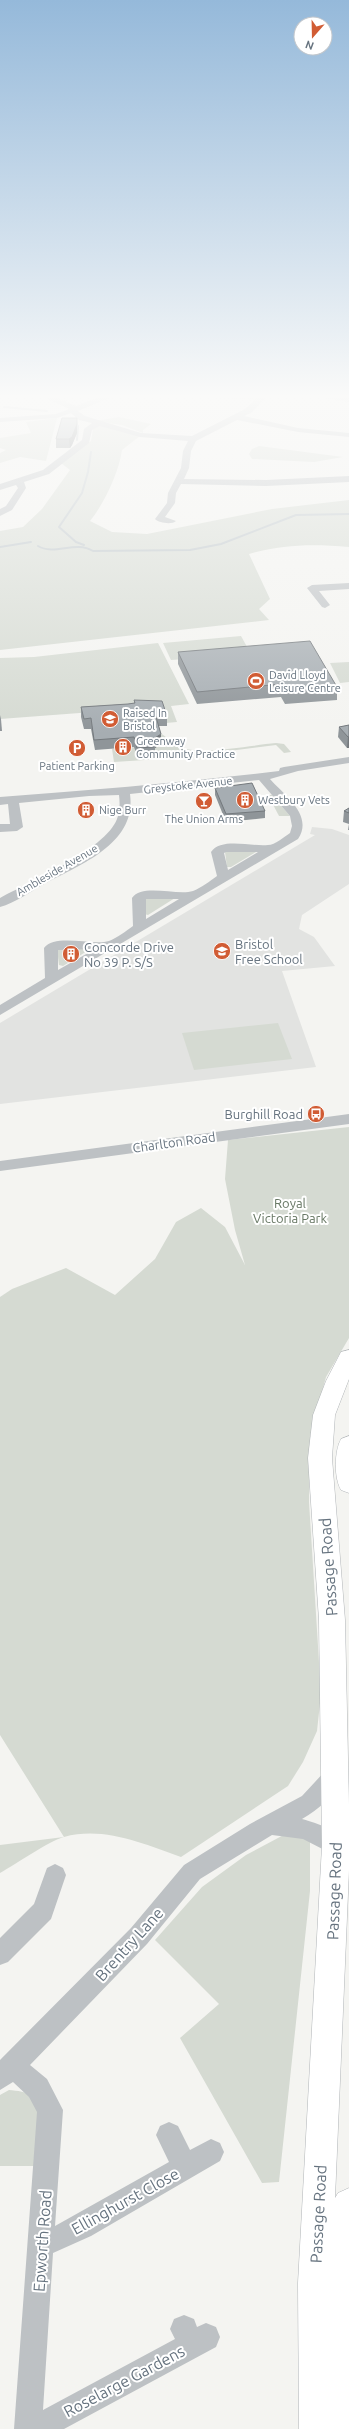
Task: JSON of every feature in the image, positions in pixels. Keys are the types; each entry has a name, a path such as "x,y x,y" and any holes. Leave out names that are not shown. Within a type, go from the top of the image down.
{"main road":[{"name":"Passage Road","path":"317,2429 315,2283 336,1846 330,1578 320,1458 324,1415 337,1381 349,1358"},
{"path":"349,1445 349,1484"},
{"path":"349,2204 346,2272 349,2429"}],"street":[{"path":"0,513 10,506"},
{"path":"168,506 159,519 172,520"},
{"path":"325,605 312,588 349,586"},
{"name":"Greystoke Avenue","path":"0,801 83,794 92,796 100,793 261,776 349,760"},
{"path":"0,1011 197,895 297,833 298,819 261,776"},
{"name":"Ambleside Avenue","path":"0,903 84,857 107,841 125,816 127,806 124,791"},
{"path":"0,828 17,827 14,800"},
{"path":"224,878 217,852 224,848 272,849"},
{"path":"140,928 138,898 143,895 197,895"},
{"path":"52,980 51,948 58,945 112,945"},
{"path":"0,998 23,998"},
{"name":"Charlton Road","path":"0,1166 349,1119"},
{"name":"Brentry Lane","path":"6,2072 139,1936 192,1872 310,1803 335,1776"},
{"path":"270,1825 286,1824 301,1827 313,1831 336,1846"},
{"path":"0,1954 43,1911 55,1875"},
{"name":"Epworth Road","path":"6,2072 38,2088 45,2098 50,2110 42,2245 28,2429"},
{"name":"Ellinghurst Close","path":"169,2135 185,2167"},
{"name":"Ellinghurst Close","path":"42,2245 82,2227 211,2152"},
{"name":"Roselarge Gardens","path":"36,2429 194,2337"}],"shaded area":[{"name":"Bristol Free School","path":"312,827 332,829 349,835 349,884 302,915 299,929 314,937 335,966 282,971 316,1067 0,1104 0,1023 315,835 310,834"}],"green space":[{"path":"44,506 100,506 90,521 112,532 147,534 272,509 295,506 349,506 349,547 323,545 299,546 274,548 249,554 270,599 259,609 269,620 0,650 0,531 23,527"},
{"path":"241,636 251,654 171,660 163,643"},
{"path":"158,643 189,704 171,706 177,722 166,723 146,708 0,719 0,658 34,657"},
{"path":"349,662 349,682 340,683 330,663"},
{"path":"160,733 179,747 192,750 229,749 276,743 284,744 291,752 284,753 276,745 175,758 114,762 112,749 152,746"},
{"path":"268,795 272,795 290,816 279,816"},
{"path":"225,852 256,852 231,867 227,867"},
{"path":"143,898 175,898 148,915 144,914"},
{"path":"92,948 63,966 59,965 57,949"},
{"path":"278,1023 292,1059 194,1070 182,1033"},
{"name":"Royal Victoria Park","path":"349,1127 349,1338 326,1377 310,1436 309,1502 321,1694 317,1731 303,1762 288,1786 181,1857 138,1842 109,1835 79,1834 64,1837 0,1735 0,1297 12,1289 66,1268 115,1295 155,1259 176,1222 201,1208 225,1227 245,1265 235,1230 225,1179 228,1140"},
{"path":"293,1830 310,1839 310,1891 279,2182 262,2183 180,2038 219,2004 155,1940 202,1887 246,1855"},
{"path":"64,1837 41,1848 0,1873 0,1845"},
{"path":"9,2090 28,2094 33,2097 36,2103 38,2120 35,2166 0,2166 0,2095"}],"building":[{"name":"David Lloyd Leisure Centre","path":"310,641 337,687 286,691 282,684 197,692 178,652"},
{"path":"134,700 162,701 167,716 156,717 161,734 152,740 154,747 137,748 134,737 94,740 91,718 84,719 81,707 128,704 135,703"},
{"path":"349,725 349,737 348,737 339,727"},
{"path":"252,783 265,811 226,814 215,788"},
{"path":"349,808 349,813 344,811"}],"waterway":[{"path":"73,506 59,527 76,542 84,545"},
{"path":"38,546 45,549 79,547 93,551 190,550 221,544 296,515 349,514"},
{"path":"0,547 31,542"}],"place":[{"name":"David Lloyd Leisure Centre","path":"256,681"},
{"name":"Raised In Bristol","path":"110,719"},
{"name":"Greenway Community Practice","path":"123,747"},
{"name":"Patient Parking","path":"77,748"},
{"name":"Westbury Vets","path":"245,800"},
{"name":"The Union Arms","path":"204,801"},
{"name":"Nige Burr","path":"86,810"},
{"name":"Bristol Free School","path":"222,951"},
{"name":"Concorde Drive No 39 P. S/S","path":"71,954"},
{"name":"Burghill Road","path":"316,1114"}]}
